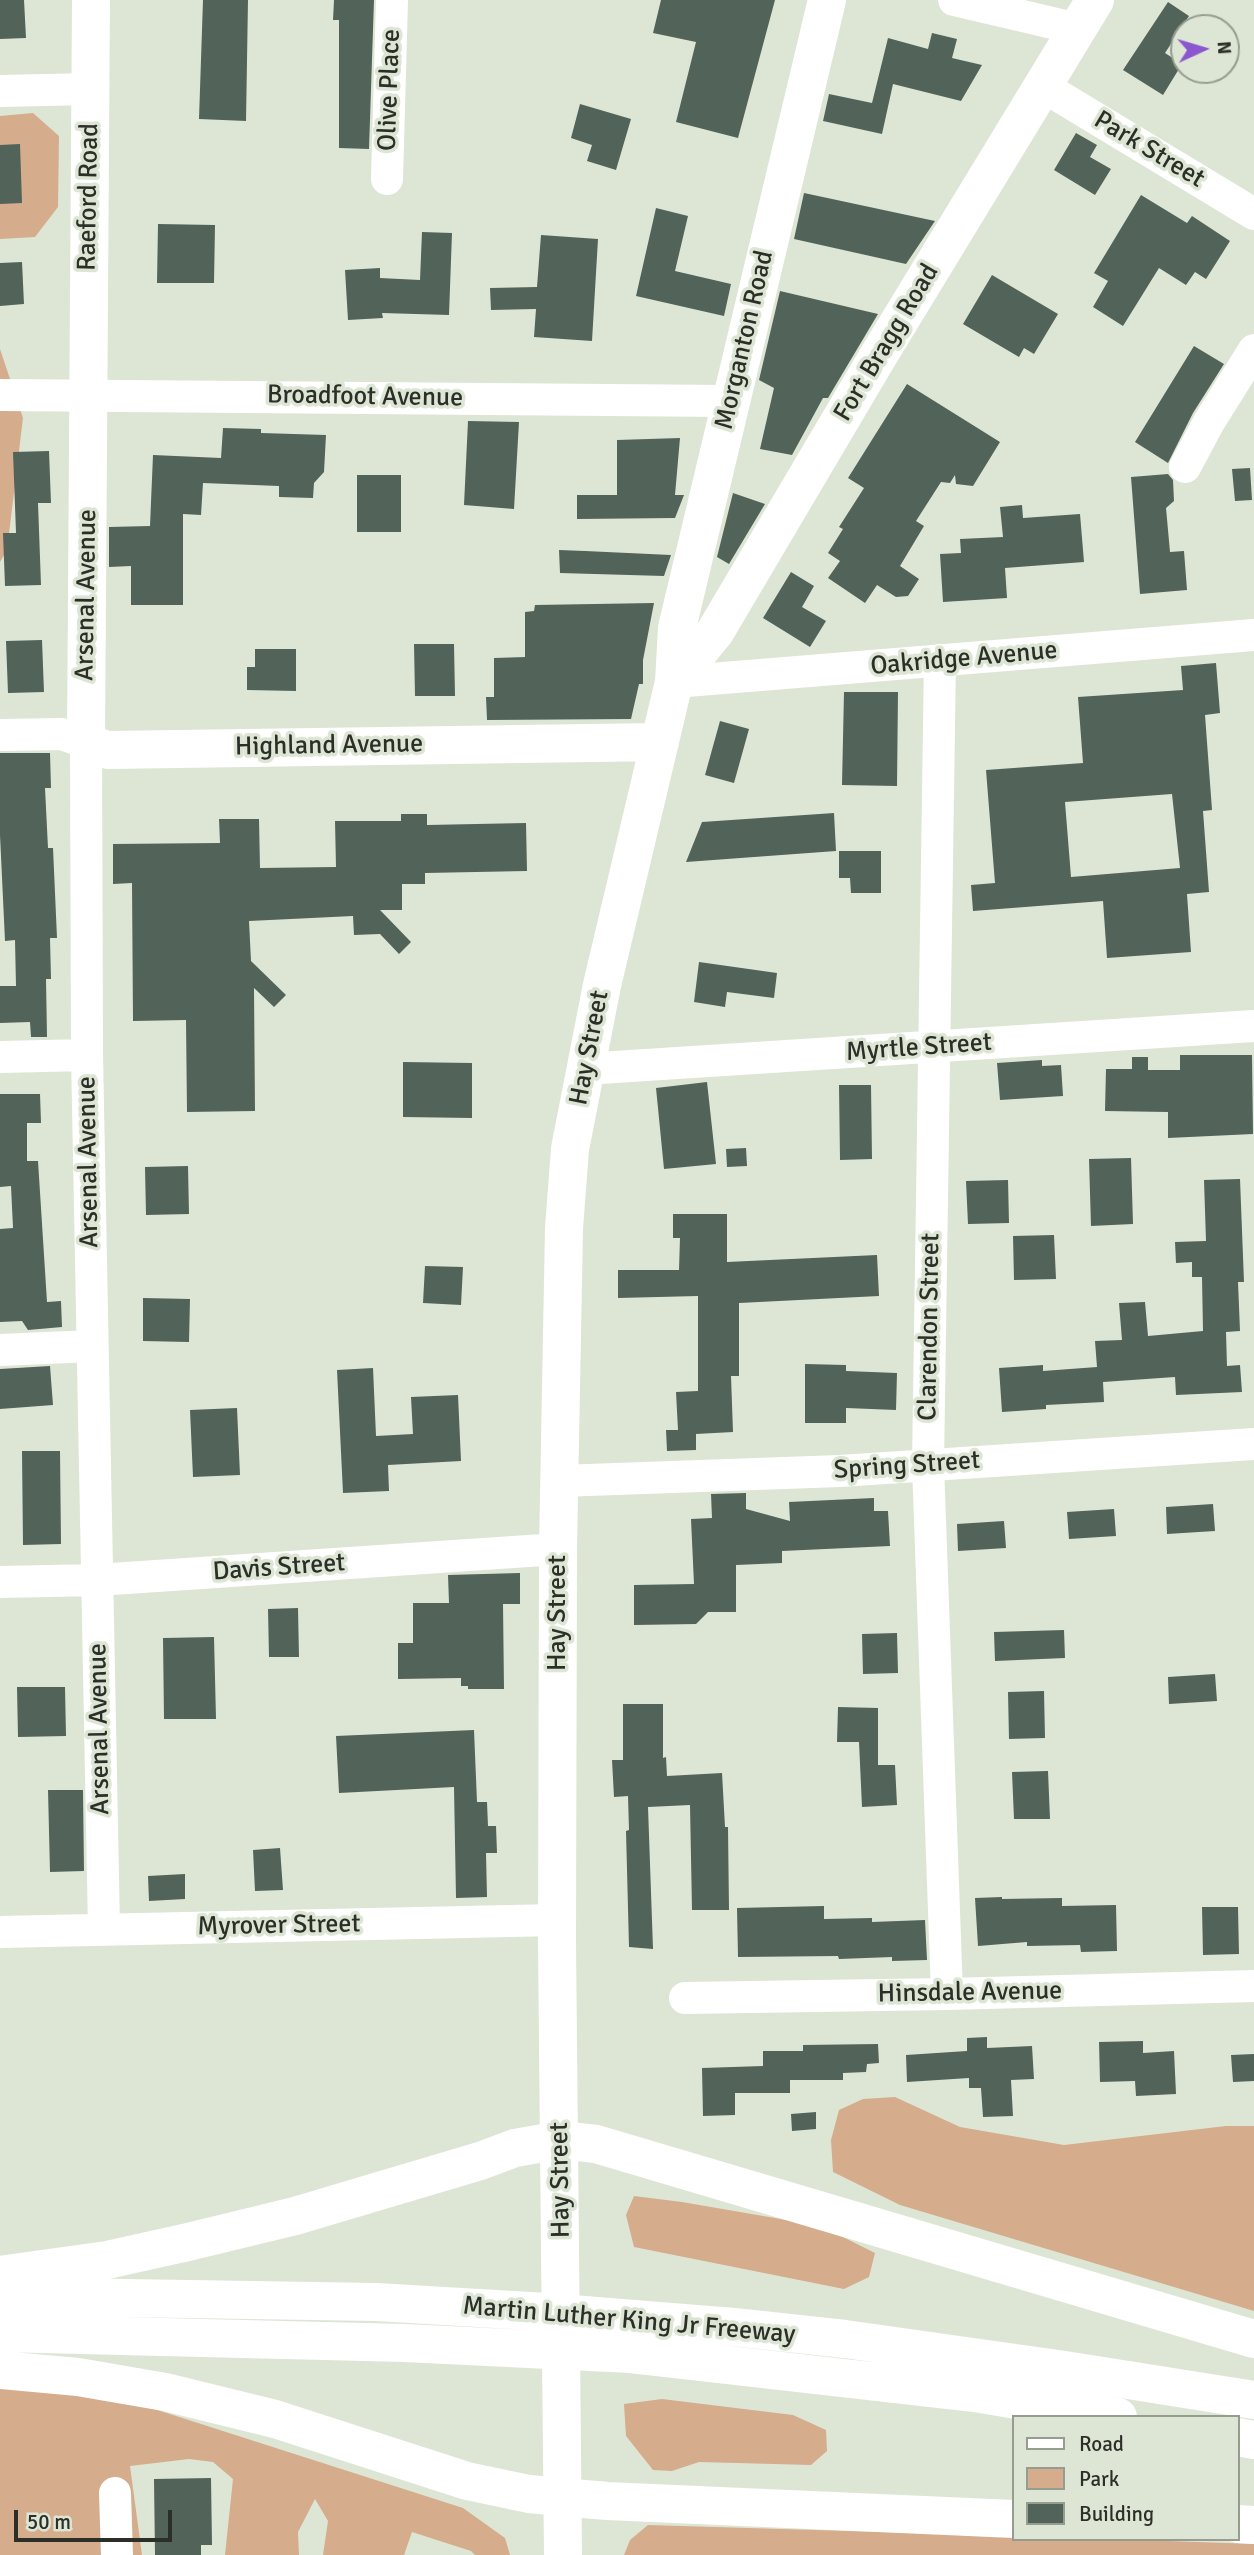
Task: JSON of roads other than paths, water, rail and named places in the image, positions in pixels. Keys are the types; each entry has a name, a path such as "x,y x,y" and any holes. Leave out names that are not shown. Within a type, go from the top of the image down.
{"main road":[{"name":"Raeford Road","path":"88,395 91,0"},
{"name":"Morganton Road","path":"674,682 677,628 827,0"},
{"name":"Fort Bragg Road","path":"674,682 715,632 877,358 1086,15"},
{"name":"Arsenal Avenue","path":"86,743 90,418 88,395"},
{"path":"686,588 732,603"},
{"name":"Hay Street","path":"563,2555 557,1920 558,1549 564,1228 570,1149 584,1069 674,682"},
{"name":"Highland Avenue","path":"86,743 108,750 660,742"},
{"path":"0,2275 107,2260 295,2217 515,2148 560,2140 596,2144 1254,2339"},
{"name":"Martin Luther King Jr Freeway","path":"0,2297 376,2302 734,2327 845,2339 1254,2400"},
{"name":"Martin Luther King Jr Freeway","path":"0,2333 405,2343 631,2354 975,2393 1106,2415"},
{"path":"0,2370 78,2378 166,2392 275,2419 467,2481 529,2494 1012,2519"}],"street":[{"name":"Olive Place","path":"387,179 392,0"},
{"path":"954,0 1086,15"},
{"name":"Park Street","path":"1044,87 1254,214"},
{"path":"0,91 90,89"},
{"path":"1185,467 1209,422 1254,350"},
{"name":"Broadfoot Avenue","path":"0,395 730,401"},
{"name":"Oakridge Avenue","path":"674,682 1254,635"},
{"name":"Clarendon Street","path":"940,660 928,1465 947,1994"},
{"name":"Highland Avenue","path":"0,735 62,734 86,743"},
{"name":"Arsenal Avenue","path":"86,743 87,1055 104,1929"},
{"name":"Myrtle Street","path":"584,1069 1254,1026"},
{"path":"0,1057 87,1055"},
{"path":"0,1350 92,1346"},
{"name":"Spring Street","path":"560,1481 840,1471 1254,1444"},
{"name":"Davis Street","path":"0,1582 97,1580 558,1549"},
{"name":"Myrover Street","path":"0,1932 557,1920"},
{"name":"Hinsdale Avenue","path":"685,1998 1254,1986"},
{"path":"115,2493 117,2555"}]}
